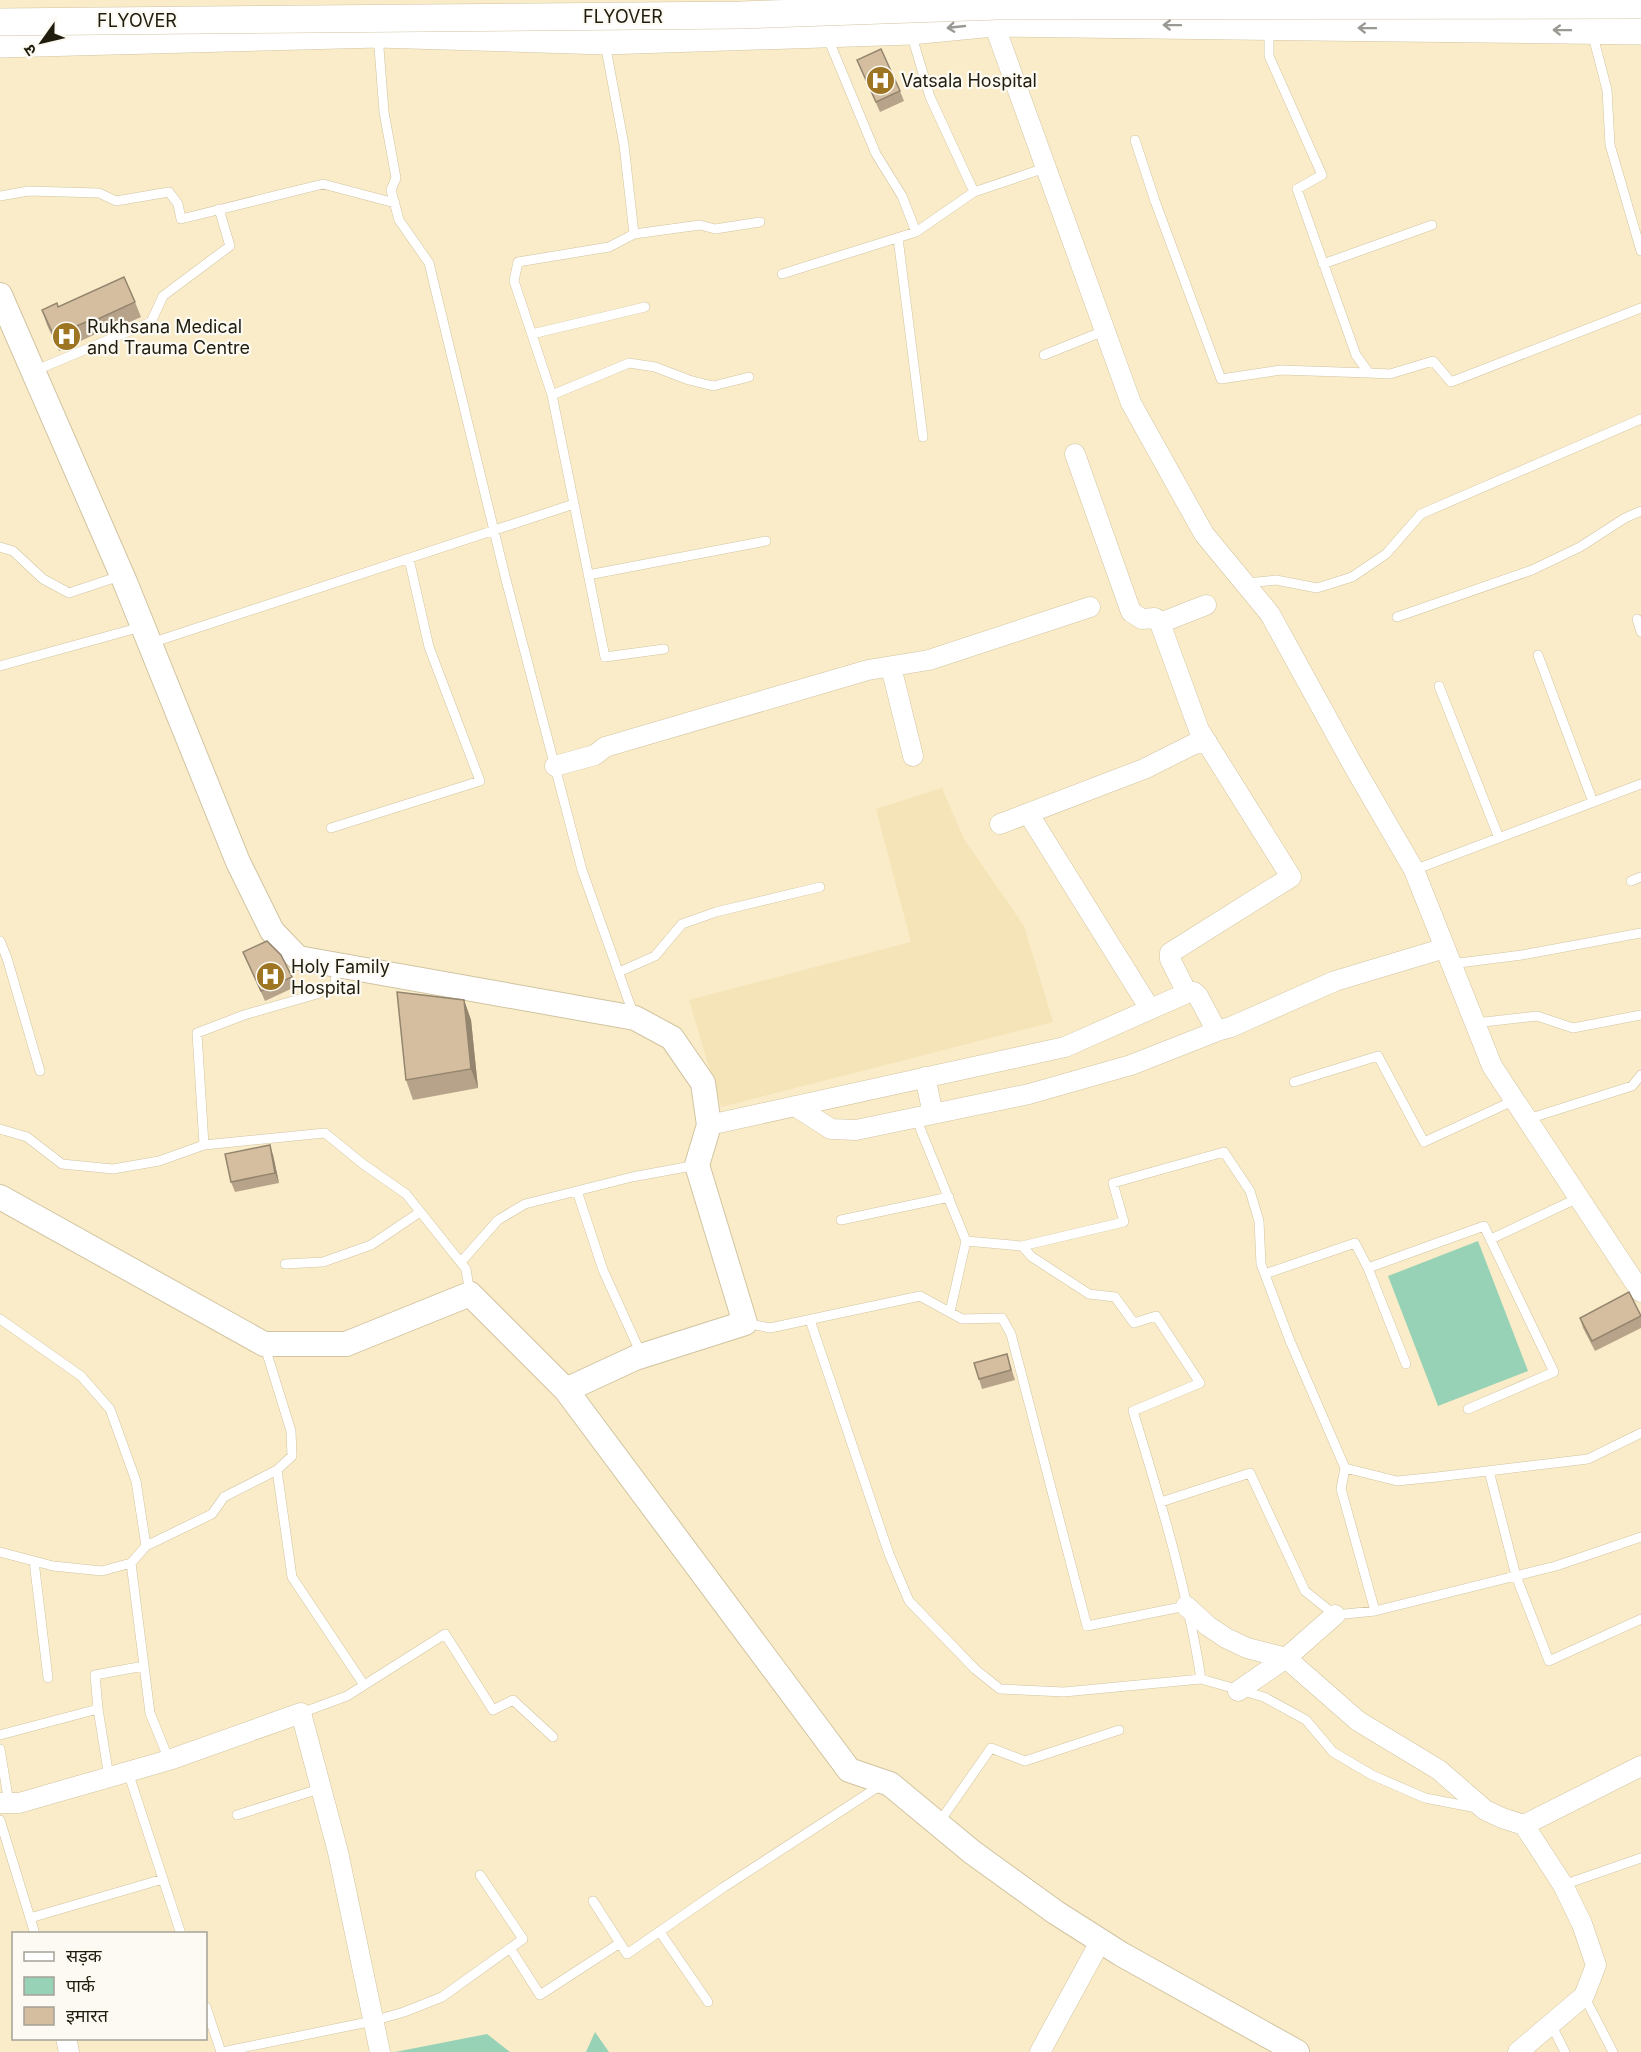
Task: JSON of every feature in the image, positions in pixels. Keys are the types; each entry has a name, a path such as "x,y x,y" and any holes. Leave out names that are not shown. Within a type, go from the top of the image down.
{"main road":[{"name":"FLYOVER","path":"0,22 741,15 998,6 1641,5"},
{"path":"0,44 378,34 605,40 826,34 910,31 989,12 1242,13 1269,26 1641,31"}],"street":[{"path":"989,12 1131,403 1204,534 1270,614 1414,870 1492,1066 1580,1197 1635,1273 1641,1292"},
{"path":"0,295 122,575 238,862 272,931 298,958 635,1018 672,1038 703,1083 709,1125 697,1165 745,1323 642,1356 566,1390"},
{"path":"1075,454 1131,612 1142,619 1155,618 1160,623 1199,730 1291,877 1170,953 1170,959 1187,993"},
{"path":"1160,623 1206,605"},
{"path":"555,766 595,755 605,747 868,670 929,660 1090,607"},
{"path":"891,666 914,756"},
{"path":"1000,824 1144,769 1194,744 1207,742"},
{"path":"1028,813 1150,1009"},
{"path":"795,1106 831,1129 856,1130 927,1121 1131,1065 1231,1027 1335,981 1448,956"},
{"path":"709,1125 1065,1047 1187,993 1194,992 1198,996 1214,1026 1220,1030"},
{"path":"925,1077 927,1121"},
{"path":"0,1197 264,1344 346,1344 470,1294 566,1390 849,1770 890,1784 972,1852 1055,1912 1297,2052"},
{"path":"1186,1606 1208,1626 1226,1638 1247,1648 1286,1658 1358,1721 1439,1770 1485,1810 1524,1825 1563,1885 1582,1924 1596,1965 1584,1996 1518,2052"},
{"path":"1238,1691 1286,1658 1335,1615"},
{"path":"3,1809 169,1761 302,1713 338,1852 380,2052"},
{"path":"1524,1825 1641,1766"},
{"path":"1040,2052 1101,1940"}],"lane":[{"path":"1594,0 1591,30 1607,90 1610,145 1641,251"},
{"path":"1269,26 1269,56 1322,175 1296,189 1356,355 1369,373"},
{"path":"910,31 930,97 974,192"},
{"path":"378,34 384,112 396,178 391,190 394,203 399,220 429,263 494,531 582,870 635,1018"},
{"path":"826,34 876,153 902,196 916,232"},
{"path":"605,40 624,145 634,234"},
{"path":"1135,140 1155,201 1221,379 1281,370 1390,374 1433,361 1451,382 1641,308"},
{"path":"782,274 916,232 974,192 1045,168"},
{"path":"0,196 28,191 99,193 117,201 169,192 178,204 181,219 323,184 394,203"},
{"path":"34,371 151,322 163,296 230,246 219,209"},
{"path":"664,649 605,657 552,395 514,281 518,262 609,247 634,234 700,225 716,229 760,222"},
{"path":"1323,264 1432,225"},
{"path":"898,238 923,437"},
{"path":"532,334 645,307"},
{"path":"1044,354 1104,331"},
{"path":"552,395 629,363 655,367 713,386 749,377"},
{"path":"1245,583 1276,580 1317,588 1352,577 1386,554 1421,514 1641,419"},
{"path":"0,666 147,635 409,559 574,504"},
{"path":"1397,618 1532,570 1580,547 1625,518 1641,511"},
{"path":"588,575 766,541"},
{"path":"0,547 13,551 43,579 69,593 122,575"},
{"path":"332,828 480,781 429,647 409,559"},
{"path":"1637,619 1641,632"},
{"path":"1538,655 1593,802"},
{"path":"1439,686 1499,838"},
{"path":"1414,870 1641,784"},
{"path":"1631,881 1641,877"},
{"path":"619,972 655,956 682,924 716,912 820,887"},
{"path":"1448,956 1522,955 1641,933"},
{"path":"0,941 39,1071"},
{"path":"204,1145 196,1033 244,1015 317,994 335,984 337,965"},
{"path":"1475,1023 1537,1016 1573,1028 1641,1015"},
{"path":"1294,1082 1378,1056 1424,1142 1515,1100"},
{"path":"1528,1119 1632,1086 1641,1075"},
{"path":"927,1121 949,1197 966,1241 950,1312"},
{"path":"0,1129 27,1137 62,1164 113,1169 159,1161 204,1145 325,1133 363,1164 406,1194 466,1269 470,1294"},
{"path":"966,1241 1022,1246 1124,1222 1113,1183 1224,1152 1250,1191 1259,1221 1261,1263 1290,1341 1345,1468 1341,1489 1375,1611"},
{"path":"460,1262 498,1220 525,1204 697,1165"},
{"path":"577,1191 603,1270 642,1356"},
{"path":"841,1220 949,1197"},
{"path":"1491,1239 1580,1197"},
{"path":"285,1264 323,1262 371,1245 420,1212"},
{"path":"1368,1268 1484,1226 1554,1372 1468,1409"},
{"path":"1265,1274 1355,1243 1368,1268 1406,1364"},
{"path":"1022,1246 1032,1257 1089,1294 1115,1297 1134,1323 1156,1316 1200,1383 1133,1411 1161,1502 1194,1632 1201,1679"},
{"path":"745,1323 770,1328 920,1296 962,1319 1002,1318 1011,1334 1087,1626 1186,1606"},
{"path":"0,1319 81,1376 110,1409 136,1480 146,1546"},
{"path":"810,1320 889,1554 909,1601 975,1669 1000,1689 1064,1692 1201,1679 1264,1697 1306,1720 1333,1752 1372,1775 1425,1798 1485,1810"},
{"path":"0,1552 52,1566 102,1571 131,1563 146,1546 212,1514 224,1497 277,1470 292,1456 291,1431 264,1344"},
{"path":"1345,1468 1397,1481 1489,1471 1588,1459 1641,1433"},
{"path":"277,1470 292,1577 364,1685"},
{"path":"1489,1471 1516,1576 1549,1661 1641,1619"},
{"path":"1161,1502 1250,1473 1305,1592 1335,1615 1375,1611 1557,1566 1641,1537"},
{"path":"34,1562 48,1678"},
{"path":"131,1563 150,1713 169,1761"},
{"path":"302,1713 347,1696 445,1634 493,1710 513,1700 553,1737"},
{"path":"144,1666 95,1675 98,1709 119,1775 163,1879 180,1932"},
{"path":"0,1735 98,1709"},
{"path":"938,1824 992,1748 1025,1761 1119,1730"},
{"path":"0,1749 3,1809 34,1932"},
{"path":"593,1901 627,1954 724,1887 885,1782"},
{"path":"237,1815 322,1788"},
{"path":"1563,1885 1641,1858"},
{"path":"207,2010 221,2052 373,2020 404,2012 442,1997 523,1939 480,1875"},
{"path":"30,1918 163,1879"},
{"path":"660,1932 708,2002"},
{"path":"510,1948 540,1995 620,1943"},
{"path":"1584,1996 1613,2052"},
{"path":"1551,2024 1565,2052"}],"shaded area":[{"path":"942,788 964,839 1024,926 1053,1022 721,1107 689,1000 911,942 876,809"}],"green space":[{"path":"1478,1241 1528,1371 1438,1406 1388,1276"},
{"path":"595,2032 609,2052 586,2052"},
{"path":"487,2034 510,2052 395,2052"}],"building":[{"path":"881,49 900,91 876,102 857,60"},
{"path":"124,277 135,302 54,336 42,310 57,303 58,307"},
{"path":"267,941 281,955 292,977 261,991 243,952"},
{"path":"397,992 464,1000 471,1069 406,1080"},
{"path":"270,1145 275,1173 231,1182 225,1154"},
{"path":"1629,1292 1641,1316 1592,1341 1580,1318"},
{"path":"1007,1354 1011,1370 979,1379 974,1363"}],"place":[{"name":"Vatsala Hospital","path":"880,80"},
{"name":"Rukhsana Medical and Trauma Centre","path":"66,336"},
{"name":"Holy Family Hospital","path":"270,976"}]}
